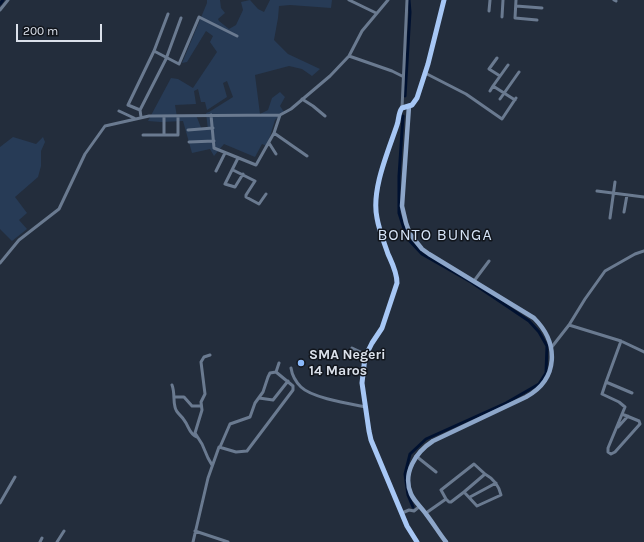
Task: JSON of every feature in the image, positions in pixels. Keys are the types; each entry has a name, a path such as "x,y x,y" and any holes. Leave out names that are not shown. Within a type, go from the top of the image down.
{"main road":[{"path":"416,542 407,526 368,431 362,380 365,354 382,328 397,285 397,275 377,219 376,207 385,160 402,108 414,103 417,98 444,0"}],"street":[{"path":"0,10 8,0"},
{"path":"349,0 376,13"},
{"path":"0,263 19,240 59,209 85,154 103,127 141,117 280,115 291,109 330,76 350,56 362,31 388,0"},
{"path":"402,108 402,76 407,0"},
{"path":"489,11 490,0"},
{"path":"502,17 503,0"},
{"path":"516,0 515,18 536,20"},
{"path":"516,6 542,8"},
{"path":"140,110 128,105 154,51 168,14"},
{"path":"154,51 179,64 199,17 237,36"},
{"path":"141,117 140,110 166,58 182,18"},
{"path":"350,56 402,76"},
{"path":"497,58 489,69 500,76"},
{"path":"490,91 508,65"},
{"path":"500,99 519,72"},
{"path":"425,73 466,94 502,119 515,99 493,86"},
{"path":"302,99 314,106 325,116"},
{"path":"409,106 402,205 408,229 414,240 425,251 534,318 545,331 551,348 552,361 550,369 545,380 534,392 433,441 424,447 416,456 409,471 408,480 411,494 417,508 426,514 446,542"},
{"path":"119,111 134,119"},
{"path":"211,115 214,148 256,165 274,133 280,115"},
{"path":"164,116 164,135"},
{"path":"143,135 178,135 178,116"},
{"path":"188,130 212,128"},
{"path":"274,133 307,156"},
{"path":"189,142 214,140"},
{"path":"269,143 276,154"},
{"path":"216,172 225,153"},
{"path":"223,189 238,158"},
{"path":"233,170 255,181 246,197 259,204 266,194"},
{"path":"225,184 235,187 243,174"},
{"path":"610,218 615,182"},
{"path":"597,191 644,197"},
{"path":"624,212 627,194"},
{"path":"551,348 569,325 605,271 635,254 644,251"},
{"path":"474,281 490,261"},
{"path":"569,325 621,341 644,352"},
{"path":"621,341 602,394 624,406 608,448 608,452 611,454 615,452 640,424 639,421 622,414"},
{"path":"352,348 365,354"},
{"path":"210,355 204,357 201,362 205,394 201,402 202,410 195,431 212,465"},
{"path":"276,372 279,363"},
{"path":"291,368 293,375 300,386 310,392 342,402 366,407"},
{"path":"220,447 236,452 248,451 293,390 293,386 276,372"},
{"path":"193,542 212,465 229,425 235,421 250,417 255,404 263,392 270,374 276,372"},
{"path":"259,398 273,400 288,381"},
{"path":"606,382 632,393"},
{"path":"172,386 175,397 176,411 184,420 190,432 197,437"},
{"path":"175,397 184,397 192,406 201,406"},
{"path":"616,429 628,416"},
{"path":"416,456 436,472"},
{"path":"464,492 478,506 501,495 492,478 474,464 441,491 450,502 485,474"},
{"path":"0,503 15,477"},
{"path":"470,497 496,483"},
{"path":"426,514 446,499"},
{"path":"402,513 417,508"},
{"path":"58,542 64,530"},
{"path":"195,531 228,542"},
{"path":"40,542 42,538"}],"shaded area":[{"path":"207,0 220,0 221,8 225,13 218,19 229,29 236,25 243,10 241,2 250,0 258,9 264,12 270,0 332,0 331,8 290,5 279,6 274,40 288,54 320,69 312,76 302,69 289,66 255,75 260,114 268,110 272,98 280,92 285,97 280,106 284,112 275,120 267,146 262,144 255,157 224,144 214,156 210,149 192,153 183,121 148,121 171,78 178,79 193,88 217,52 210,42 213,36 206,31 187,62 182,63","holes":["227,81 233,97 206,113 208,130 202,130 196,115 177,117 175,105 196,104 194,91 198,89 201,102 205,102 207,110 227,97 223,83"]},
{"path":"13,137 36,144 43,137 45,142 41,151 41,166 38,177 15,197 27,213 19,220 27,229 12,241 0,229 0,147"}],"waterway":[{"path":"0,4 3,0"},
{"path":"405,96 410,12 409,0"},
{"path":"403,116 399,176 399,213 407,238 422,254 471,282 529,321 539,332 547,346 546,373 539,384 506,403 426,439 410,454 405,474 408,495 413,507"}],"place":[{"name":"SMA Negeri 14 Maros","path":"301,363"}],"district":[{"name":"BONTO BUNGA","path":"435,235"}]}
